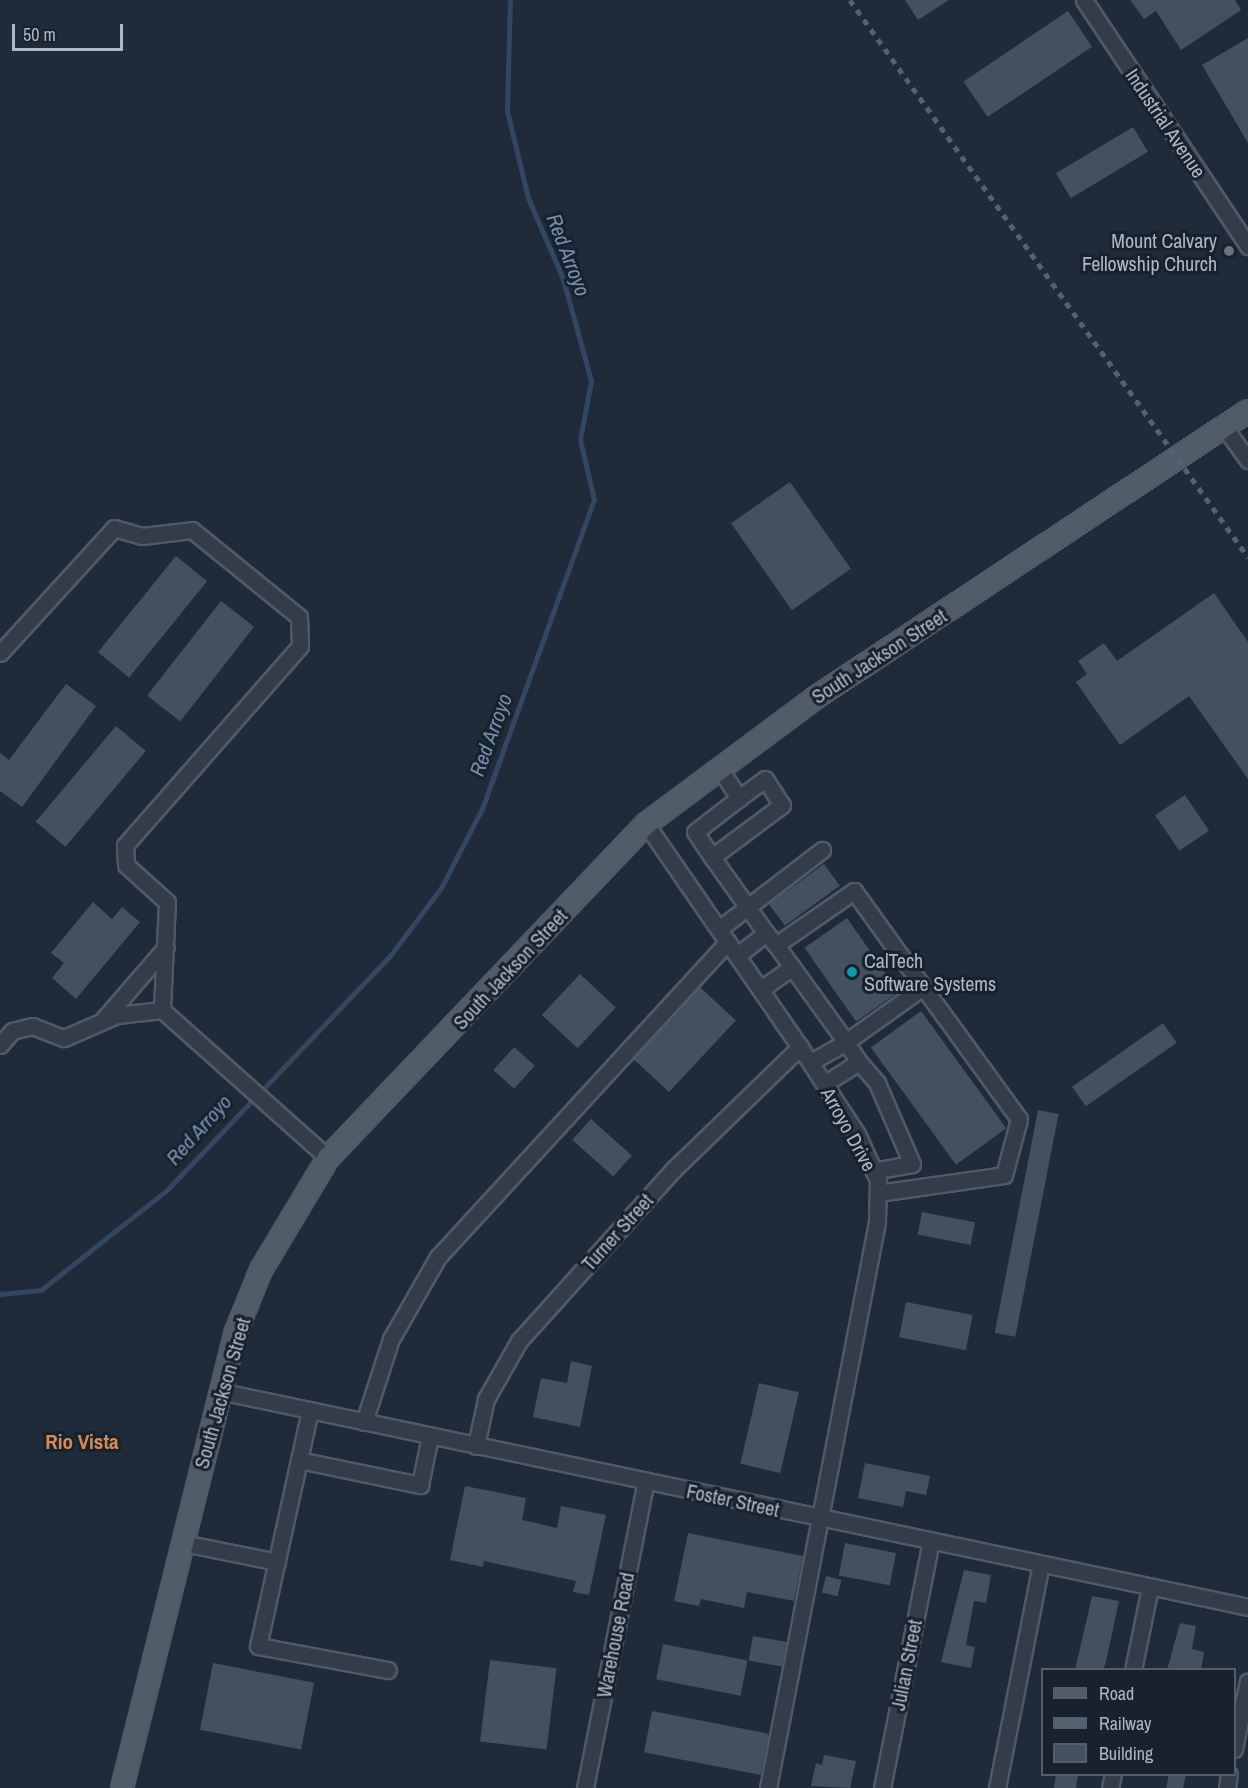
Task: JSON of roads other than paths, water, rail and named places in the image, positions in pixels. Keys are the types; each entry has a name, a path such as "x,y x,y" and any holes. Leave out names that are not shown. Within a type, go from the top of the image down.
{"main road":[{"name":"South Jackson Street","path":"122,1788 219,1391 261,1269 328,1158 646,824 815,698 1248,411"}],"street":[{"name":"Industrial Avenue","path":"1084,0 1248,246"},
{"path":"1224,427 1248,460"},
{"path":"0,653 114,528 142,536 192,530 299,617 300,646 125,845 126,865 167,902 162,1010"},
{"path":"720,769 739,798"},
{"path":"712,857 782,805 765,779 695,832 712,857 746,906 846,1042 891,1108 912,1164 917,1188"},
{"name":"Arroyo Drive","path":"646,824 811,1062 874,1171 878,1193 877,1222 768,1788"},
{"path":"719,929 746,906 822,850"},
{"path":"776,945 854,891 1019,1119 1004,1175 878,1193"},
{"path":"738,956 766,933"},
{"path":"364,1422 391,1339 438,1257 728,942"},
{"path":"98,1026 166,947"},
{"path":"762,989 792,967"},
{"path":"811,1062 846,1042 923,987"},
{"path":"0,1045 12,1031 32,1026 64,1038 98,1026 117,1015 162,1010 222,1057 328,1158"},
{"name":"Turner Street","path":"476,1446 486,1399 519,1341 673,1170 801,1047"},
{"path":"824,1084 860,1062"},
{"path":"874,1171 912,1164"},
{"name":"Foster Street","path":"219,1391 1248,1607"},
{"path":"310,1410 258,1646 388,1670"},
{"path":"299,1460 420,1485 430,1436"},
{"name":"Warehouse Road","path":"585,1788 646,1481"},
{"name":"Julian Street","path":"882,1788 931,1541"},
{"path":"183,1543 277,1562"},
{"path":"997,1788 1041,1564"},
{"path":"1133,1668 1150,1587"},
{"path":"1236,1739 1248,1681"}],"waterway":[{"name":"Red Arroyo","path":"0,1294 41,1290 167,1190 390,956 441,888 482,809 594,500 580,440 591,381 563,279 528,198 507,111 510,0"}],"railway":[{"path":"850,0 1248,557"}],"place":[{"name":"Mount Calvary Fellowship Church","path":"1229,251"},
{"name":"CalTech Software Systems","path":"852,972"}],"district":[{"name":"Rio Vista","path":"82,1442"}]}
